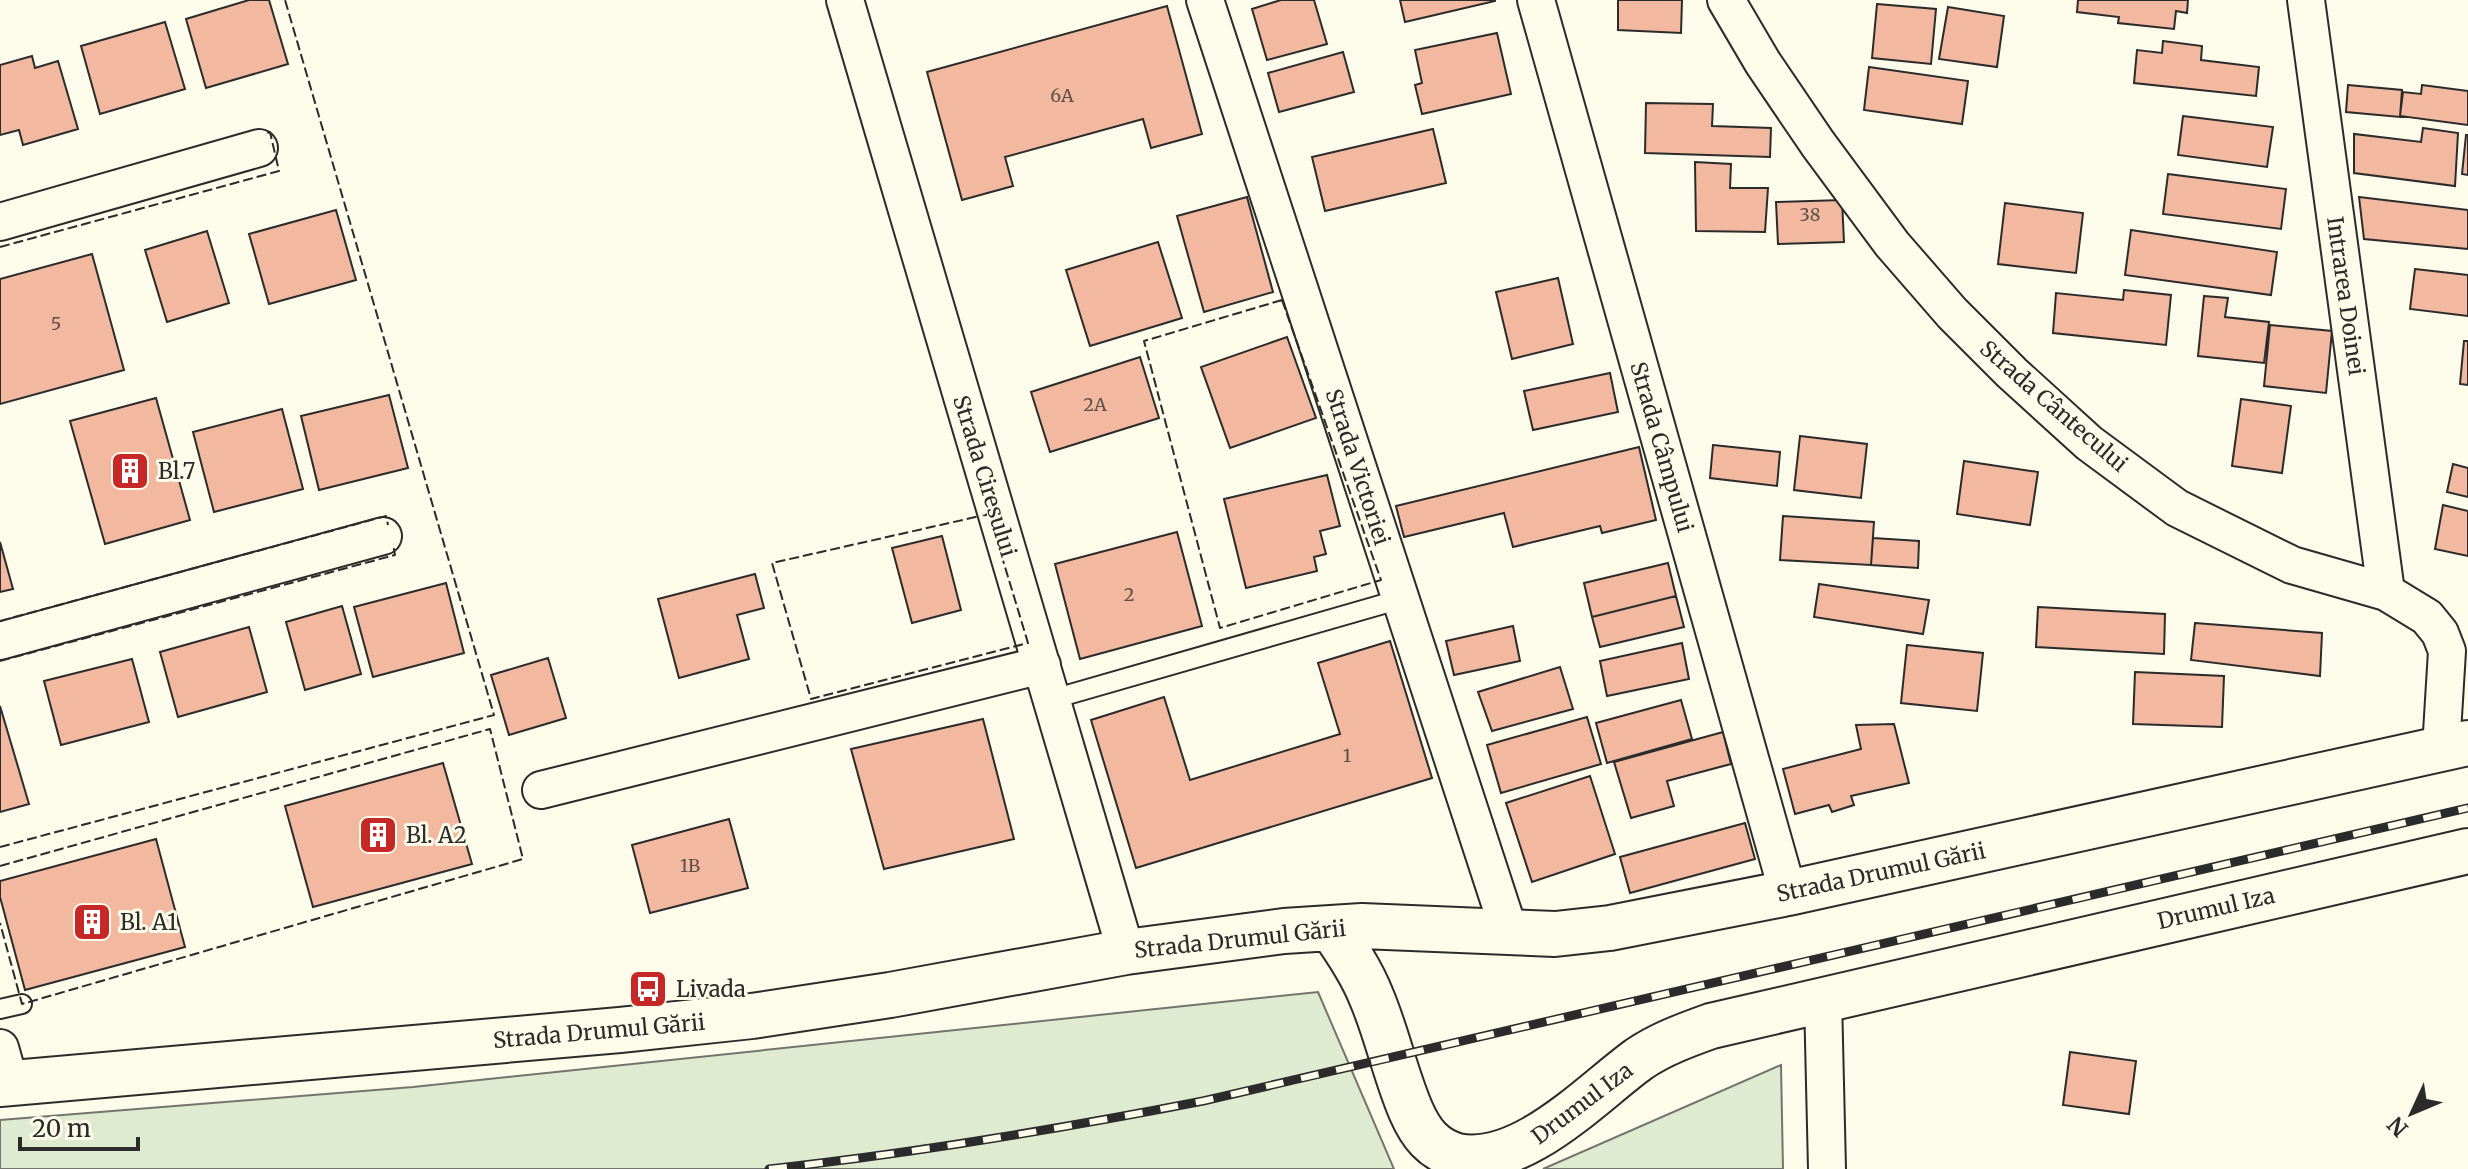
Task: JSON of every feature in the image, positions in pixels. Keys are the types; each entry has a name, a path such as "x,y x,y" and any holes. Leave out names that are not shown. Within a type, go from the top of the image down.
{"street":[{"name":"Strada Cireșului","path":"845,0 1126,952"},
{"name":"Strada Victoriei","path":"1205,0 1510,934"},
{"name":"Strada Câmpului","path":"1536,0 1788,893"},
{"name":"Strada Cântecului","path":"1726,0 1763,63 1892,244 1952,313 2089,443 2177,508 2292,565 2386,592 2427,617 2440,633 2447,651 2454,746"},
{"name":"Intrarea Doinei","path":"2306,0 2386,592"},
{"path":"0,222 259,148"},
{"path":"0,641 383,536"},
{"path":"541,790 1042,665"},
{"name":"Strada Drumul Gării","path":"3,1072 620,1030 752,1016 890,995 1126,952 1284,931 1399,926 1555,934 1610,928 1788,893 2454,746"},
{"name":"Drumul Iza","path":"1331,928 1354,961 1371,995 1411,1111 1423,1133 1440,1151 1464,1158 1492,1158 1521,1148 1561,1123 1639,1059 1680,1037 1711,1026 2468,851"},
{"path":"1823,998 1827,1169"}],"lane":[{"path":"1053,699 1401,599"},
{"path":"0,1009 22,1004"}],"green space":[{"path":"1318,992 1394,1169 0,1169 0,1120 413,1087"},
{"path":"1781,1065 1783,1169 1543,1169"}],"building":[{"path":"249,0 269,0 288,64 206,88 186,19"},
{"path":"1281,0 1314,0 1327,44 1267,60 1252,9"},
{"path":"1400,0 1495,0 1495,1 1405,22"},
{"path":"1618,0 1682,0 1681,33 1618,30"},
{"path":"2078,0 2188,0 2187,13 2176,11 2174,29 2118,23 2119,17 2077,12"},
{"path":"1877,4 1936,9 1931,64 1872,58"},
{"path":"1167,6 1202,134 1151,148 1143,119 1005,157 1013,186 962,200 927,72"},
{"path":"1948,7 2004,16 1997,67 1939,59"},
{"path":"165,22 185,89 100,114 81,46"},
{"path":"1497,33 1511,94 1422,114 1415,85 1422,83 1415,50"},
{"path":"2163,41 2202,46 2201,60 2259,67 2256,96 2134,83 2137,50 2162,53"},
{"path":"1343,52 1354,92 1279,112 1268,73"},
{"path":"32,56 35,68 58,61 78,129 23,145 19,130 0,135 0,65"},
{"path":"1869,67 1968,81 1962,124 1864,110"},
{"path":"2348,85 2402,90 2400,117 2346,112"},
{"path":"2422,85 2468,91 2468,125 2400,116 2403,92 2421,94"},
{"path":"1646,103 1713,104 1712,126 1771,128 1770,157 1645,153"},
{"path":"2183,116 2273,127 2267,167 2178,155"},
{"path":"2423,128 2458,133 2455,186 2354,173 2354,134 2421,142"},
{"path":"1433,129 1446,183 1325,211 1312,157"},
{"path":"2468,135 2468,175 2462,174"},
{"path":"1695,162 1731,164 1730,188 1768,188 1765,232 1696,231"},
{"path":"2168,174 2286,189 2281,229 2163,214"},
{"path":"1247,197 1273,292 1204,312 1177,216"},
{"path":"2359,197 2468,210 2468,249 2364,239"},
{"path":"1842,200 1844,242 1778,244 1776,202"},
{"path":"2005,203 2083,213 2076,273 1998,264"},
{"path":"336,210 356,280 269,304 249,234"},
{"path":"2131,230 2277,252 2271,295 2125,275"},
{"path":"207,231 229,303 167,322 145,250"},
{"path":"1158,242 1182,318 1090,346 1066,270"},
{"path":"92,254 124,370 0,404 0,279"},
{"path":"2415,269 2468,275 2468,316 2410,309"},
{"path":"1558,278 1573,344 1512,359 1496,292"},
{"path":"2124,290 2171,295 2166,345 2053,333 2056,293 2123,300"},
{"path":"2204,296 2228,298 2225,317 2269,322 2264,363 2198,356"},
{"path":"2270,325 2332,331 2326,393 2264,386"},
{"path":"1287,337 1316,418 1230,448 1201,367"},
{"path":"2464,341 2468,341 2468,385 2460,384"},
{"path":"1140,357 1159,418 1050,452 1031,392"},
{"path":"1610,373 1618,412 1533,430 1524,391"},
{"path":"389,395 408,468 319,490 301,416"},
{"name":"Bl.7","path":"156,398 190,520 105,544 70,421"},
{"path":"2241,399 2291,406 2282,473 2232,466"},
{"path":"282,409 303,489 214,512 193,432"},
{"path":"1800,436 1867,444 1861,498 1794,490"},
{"path":"1713,445 1780,452 1777,486 1710,478"},
{"path":"1639,447 1656,520 1602,533 1600,526 1513,547 1504,513 1404,537 1396,506"},
{"path":"1964,461 2038,472 2030,525 1957,514"},
{"path":"2453,464 2468,468 2468,497 2447,492"},
{"path":"1327,475 1340,526 1320,531 1326,554 1314,557 1317,571 1246,588 1224,499"},
{"path":"2443,505 2468,511 2468,556 2435,549"},
{"path":"1783,516 1874,522 1871,565 1780,560"},
{"path":"1177,532 1202,626 1080,659 1055,564"},
{"path":"942,536 961,610 912,623 892,548"},
{"path":"1873,538 1919,541 1918,568 1871,565"},
{"path":"0,542 13,589 0,592"},
{"path":"1668,563 1676,596 1592,617 1584,583"},
{"path":"755,574 764,608 737,615 749,659 679,678 658,599"},
{"path":"446,583 464,653 373,677 354,607"},
{"path":"1819,584 1929,600 1923,634 1814,617"},
{"path":"1676,596 1684,627 1600,647 1592,617"},
{"path":"342,606 361,674 305,690 286,622"},
{"path":"2038,607 2165,614 2164,654 2036,647"},
{"path":"2195,623 2322,633 2320,676 2191,660"},
{"path":"1513,626 1520,661 1454,675 1446,641"},
{"path":"249,627 267,692 178,717 160,652"},
{"path":"1390,641 1432,778 1136,868 1091,720 1164,697 1190,780 1340,734 1318,663"},
{"path":"1682,643 1689,679 1607,696 1600,661"},
{"path":"1907,645 1983,653 1977,711 1901,703"},
{"path":"548,658 566,718 509,735 491,675"},
{"path":"132,659 149,722 61,745 44,681"},
{"path":"1560,667 1573,709 1492,731 1478,692"},
{"path":"2135,672 2224,676 2222,727 2133,724"},
{"path":"1681,700 1692,739 1607,763 1596,723"},
{"path":"0,706 29,804 0,812"},
{"path":"1587,717 1601,764 1501,793 1487,745"},
{"path":"983,719 1014,839 884,869 851,749"},
{"path":"1894,724 1909,783 1851,796 1854,805 1832,812 1829,805 1795,814 1783,769 1861,749 1856,725"},
{"path":"1723,732 1731,764 1667,781 1674,806 1631,818 1614,762"},
{"name":"Bl. A2","path":"443,763 472,864 313,907 285,806"},
{"path":"1590,776 1615,854 1532,882 1506,803"},
{"path":"729,819 748,888 650,913 632,845"},
{"path":"1745,823 1755,859 1630,893 1620,857"},
{"name":"Bl. A1","path":"156,839 185,947 25,990 0,897 0,881"},
{"path":"2070,1052 2136,1061 2129,1114 2063,1105"}],"railway":[{"path":"769,1169 987,1140 1203,1101 2468,808"}],"fence":[{"path":"0,847 494,715 285,0"},
{"path":"0,247 279,171 270,132 264,134"},
{"path":"1282,300 1381,580 1220,628 1144,341 1282,300"},
{"path":"989,514 1028,643 811,699 772,563 989,514"},
{"path":"0,621 386,516 388,525"},
{"path":"0,661 395,555 393,544"},
{"path":"0,866 490,729 523,859 22,1004 0,923"}],"place":[{"name":"Bl.7","path":"130,471"},
{"name":"Bl. A2","path":"378,835"},
{"name":"Bl. A1","path":"92,922"},
{"name":"Livada","path":"648,989"}]}
